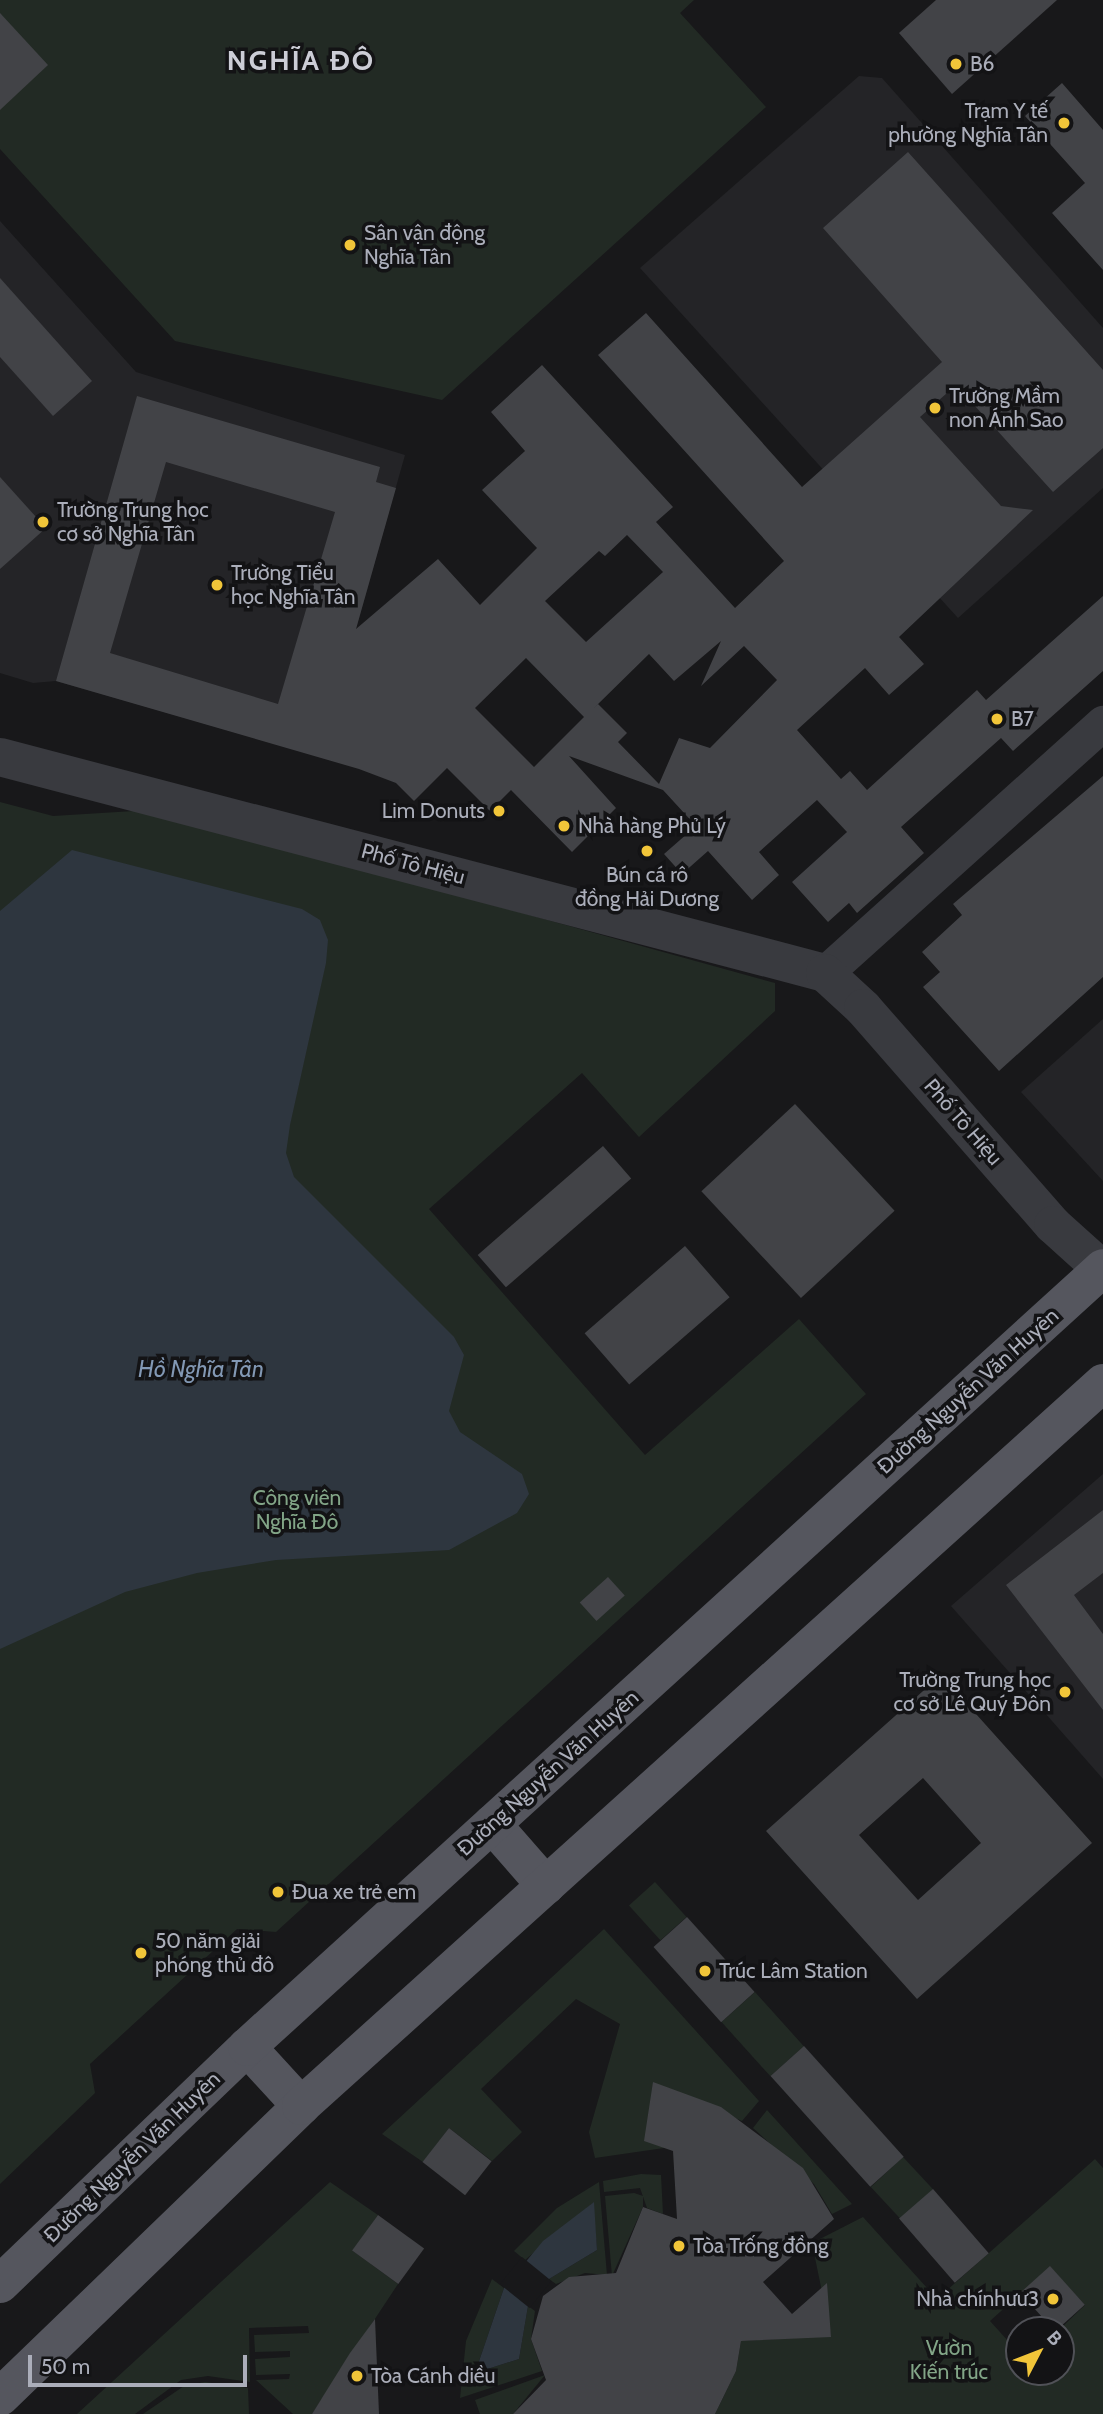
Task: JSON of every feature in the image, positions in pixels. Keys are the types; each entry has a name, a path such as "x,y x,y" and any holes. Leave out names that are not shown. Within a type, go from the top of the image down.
{"main road":[{"name":"Đường Nguyễn Văn Huyên","path":"0,2284 247,2047 1103,1269"},
{"path":"0,2397 301,2106 1103,1383"},
{"path":"492,1824 546,1886"},
{"path":"247,2047 301,2106"}],"street":[{"path":"825,973 1103,723"},
{"name":"Phố Tô Hiệu","path":"0,757 825,973 863,1007 1054,1224 1103,1269"}],"shaded area":[{"name":"Trường Mầm non Ánh Sao","path":"859,76 882,78 1103,328 1103,488 958,618 640,268"},
{"name":"Trường Tiểu học Nghĩa Tân","path":"0,221 136,372 405,455 320,757 56,681 33,683 0,673"},
{"path":"1103,1019 1103,1181 1021,1092"},
{"name":"Trường Trung học cơ sở Lê Quý Đôn","path":"1103,1474 1103,1779 951,1606"}],"green space":[{"name":"Sân vận động Nghĩa Tân","path":"0,0 694,0 680,13 766,107 442,400 175,341 0,149"},
{"name":"Công viên Nghĩa Đô","path":"0,802 53,816 150,810 775,983 775,1011 639,1137 582,1073 429,1209 645,1455 799,1319 866,1394 276,1932 237,1929 90,2064 95,2093 0,2184"},
{"path":"655,1882 686,1917 660,1940 629,1905"},
{"path":"604,1929 759,2101 742,2121 653,2083 664,2148 595,2158 589,2132 620,2024 576,1999 481,2089 522,2132 492,2161 449,2128 423,2162 382,2134"},
{"path":"755,1992 804,2046 770,2076 722,2022"},
{"path":"767,2110 852,2204 832,2214 814,2184 753,2128"},
{"path":"903,2157 933,2189 901,2219 871,2187"},
{"name":"Vườn Kiến trúc","path":"1095,2159 1103,2168 1103,2414 715,2414 736,2371 741,2341 831,2336 812,2243 863,2217 937,2299"},
{"path":"641,2174 661,2175 663,2214 647,2208 640,2188 604,2192 603,2181"},
{"path":"330,2182 378,2215 353,2251 398,2284 312,2414 293,2414 256,2380 289,2379 290,2374 256,2375 255,2359 290,2357 290,2351 255,2352 254,2335 309,2333 308,2326 249,2328 250,2382 208,2376 181,2380 135,2414 77,2414"},
{"path":"599,2182 607,2275 585,2273 556,2284 549,2279 597,2250 593,2203 525,2260 514,2251 557,2208"},
{"path":"634,2193 643,2196 643,2207 612,2276 605,2196"},
{"path":"492,2279 504,2288 475,2373 519,2359 528,2306 535,2311 531,2339 542,2371 460,2398 466,2341"},
{"path":"545,2375 513,2414 480,2414 475,2400"},
{"path":"205,2382 248,2388 249,2414 143,2414 184,2386"}],"water":[{"name":"Hồ Nghĩa Tân","path":"72,850 302,909 320,920 328,940 326,963 286,1153 294,1177 454,1337 464,1355 449,1411 460,1432 522,1474 529,1494 517,1513 449,1550 276,1560 197,1573 125,1592 0,1649 0,911"},
{"path":"594,2202 597,2250 549,2279 528,2306 519,2359 475,2373 504,2288 543,2241"}],"pier":[{"path":"522,2257 552,2281 530,2308 500,2284"}],"building":[{"name":"B6","path":"936,0 1057,0 952,94 899,33"},
{"path":"0,13 48,65 0,110"},
{"path":"1062,83 1103,130 1103,270 1052,213 1085,183 1025,116"},
{"path":"908,152 1103,370 1103,448 1053,492 956,385 920,417 1001,506 1033,510 899,637 924,664 889,695 865,668 797,730 841,779 850,771 867,790 977,690 986,700 1103,596 1103,671 1013,751 1001,738 901,827 924,853 857,913 849,903 828,922 792,882 847,832 817,800 759,852 779,875 752,900 708,851 682,874 664,854 696,826 663,790 569,756 616,808 572,852 511,790 490,811 447,768 414,801 396,783 359,769 56,681 137,396 380,467 376,482 396,488 356,629 438,559 480,605 537,548 482,490 525,451 491,412 542,365 673,507 656,522 735,608 784,561 598,355 646,313 802,487 942,362 823,228","holes":["166,462 335,512 278,704 110,653","627,535 663,572 586,642 545,601 599,551 605,556","721,641 701,686 744,646 777,680 710,748 679,738 659,784 618,742 627,733 598,704 649,654 674,681","526,658 584,717 534,767 475,708"]},
{"path":"0,278 92,381 53,416 0,357"},
{"path":"0,477 46,528 0,569"},
{"path":"1103,776 1103,977 999,1071 923,987 940,972 922,952 962,915 953,904"},
{"path":"795,1104 895,1211 801,1298 701,1191"},
{"path":"603,1146 631,1178 506,1287 478,1255"},
{"path":"685,1246 730,1297 629,1385 585,1333"},
{"path":"1103,1510 1103,1573 1074,1595 1103,1634 1103,1710 1006,1585"},
{"path":"608,1577 625,1596 596,1621 580,1602"},
{"path":"941,1675 1092,1843 917,1999 766,1831","holes":["923,1778 981,1843 918,1900 859,1835"]},
{"path":"687,1917 755,1992 721,2022 654,1947"},
{"path":"804,2046 904,2157 870,2187 771,2076"},
{"name":"Tòa Trống đồng","path":"653,2082 721,2107 803,2168 834,2219 763,2282 792,2314 827,2283 831,2337 741,2341 736,2371 715,2414 513,2414 546,2380 531,2339 543,2296 569,2277 616,2273 643,2207 677,2219 673,2151 644,2141"},
{"path":"449,2128 492,2161 465,2195 423,2162"},
{"path":"933,2189 989,2253 955,2283 899,2219"},
{"path":"378,2215 424,2249 398,2284 352,2251"},
{"name":"Nhà chínhưư3","path":"1050,2266 1085,2305 1072,2316 1041,2316 1020,2293"},
{"name":"Tòa Cánh diều","path":"375,2319 379,2414 312,2414 350,2353"}],"place":[{"name":"B6","path":"956,64"},
{"name":"Trạm Y tế phường Nghĩa Tân","path":"1064,123"},
{"name":"Sân vận động Nghĩa Tân","path":"350,245"},
{"name":"Trường Mầm non Ánh Sao","path":"935,408"},
{"name":"Trường Trung học cơ sở Nghĩa Tân","path":"43,522"},
{"name":"Trường Tiểu học Nghĩa Tân","path":"217,585"},
{"name":"B7","path":"997,719"},
{"name":"Lim Donuts","path":"499,811"},
{"name":"Nhà hàng Phủ Lý","path":"564,826"},
{"name":"Bún cá rô đồng Hải Dương","path":"647,851"},
{"name":"Trường Trung học cơ sở Lê Quý Đôn","path":"1065,1692"},
{"name":"Đua xe trẻ em","path":"278,1892"},
{"name":"50 năm giải phóng thủ đô","path":"141,1953"},
{"name":"Trúc Lâm Station","path":"705,1971"},
{"name":"Tòa Trống đồng","path":"679,2246"},
{"name":"Nhà chínhưư3","path":"1053,2299"},
{"name":"Tòa Cánh diều","path":"357,2376"}],"district":[{"name":"NGHĨA ĐÔ","path":"301,60"}]}
